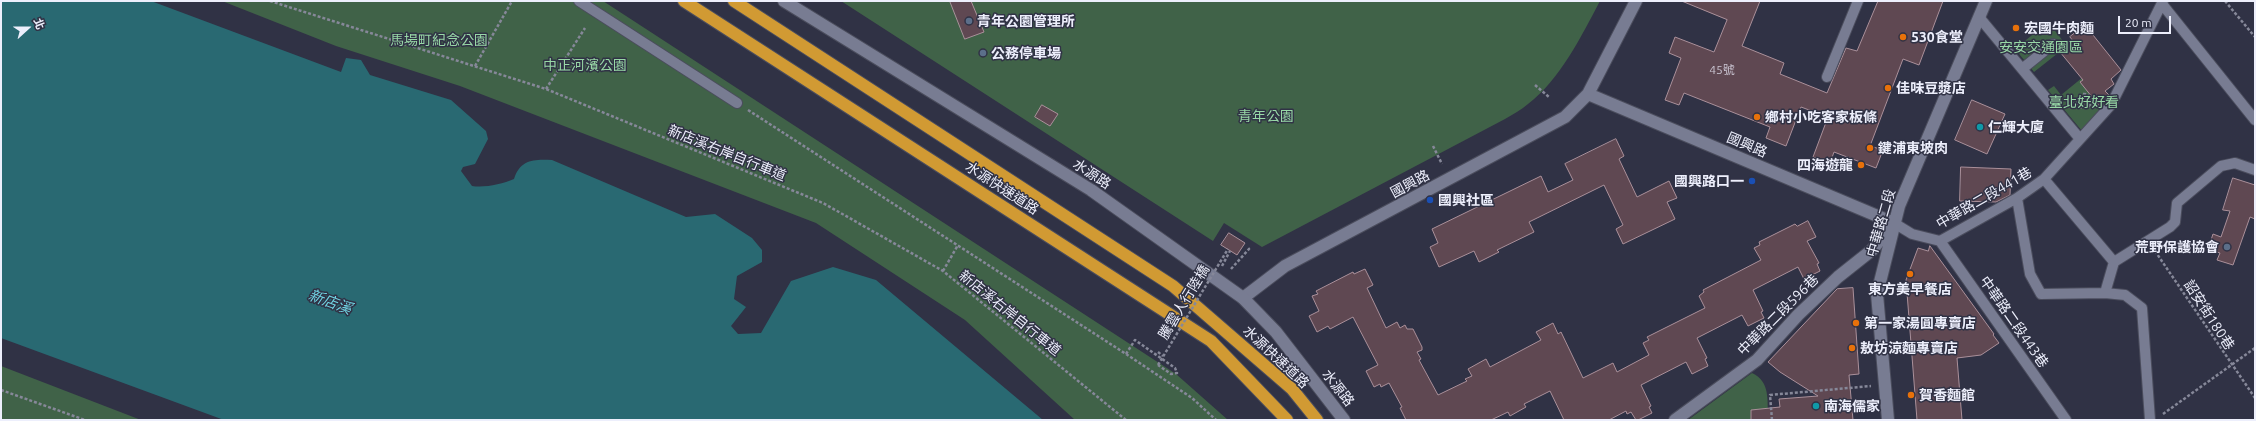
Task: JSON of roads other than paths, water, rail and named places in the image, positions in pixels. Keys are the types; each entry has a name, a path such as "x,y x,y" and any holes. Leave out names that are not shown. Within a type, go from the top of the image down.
{"highway":[{"name":"水源快速道路","path":"684,1 1212,341 1287,420"},
{"name":"水源快速道路","path":"734,1 1173,286 1292,389 1316,420"}],"street":[{"name":"水源路","path":"784,1 1091,190 1243,298 1276,332 1344,420"},
{"name":"國興路","path":"1243,298 1285,266 1544,130 1565,117 1588,94 1636,1"},
{"name":"中華路二段","path":"1888,420 1877,294 1899,206 1986,1"},
{"name":"國興路","path":"1588,94 1894,223"},
{"name":"中華路二段596巷","path":"1675,420 1757,360 1798,315 1838,277 1872,250 1894,223"}],"lane":[{"path":"579,1 737,103"},
{"path":"1828,77 1858,1"},
{"path":"2162,2 2255,120"},
{"name":"中華路二段441巷","path":"1894,223 1912,234 1940,241 2017,198 2044,179 2111,105 2162,2"},
{"path":"1979,17 2080,139"},
{"path":"2022,69 2053,44"},
{"path":"2105,293 2114,262 2175,222 2177,203 2221,166 2235,163 2255,170"},
{"path":"2044,179 2114,262"},
{"path":"2017,198 2030,274 2041,294 2105,293 2125,295 2142,308 2150,420"},
{"name":"中華路二段443巷","path":"1940,241 2066,420"}],"water":[{"name":"新店溪","path":"1,1 151,1 341,72 346,58 361,60 370,75 451,100 486,131 488,139 475,164 463,167 461,171 472,186 488,186 514,179 520,167 524,164 534,160 552,160 686,217 715,214 752,238 762,250 762,262 737,276 734,299 746,307 731,326 738,334 761,333 791,281 833,267 876,280 1043,420 224,420 1,338"}],"place":[{"name":"青年公園管理所","path":"969,21"},
{"name":"宏國牛肉麵","path":"2016,28"},
{"name":"530食堂","path":"1903,37"},
{"name":"公務停車場","path":"983,53"},
{"name":"佳味豆漿店","path":"1888,88"},
{"name":"鄉村小吃客家板條","path":"1757,117"},
{"name":"仁輝大廈","path":"1980,127"},
{"name":"鍵浦東坡肉","path":"1870,148"},
{"name":"四海遊龍","path":"1861,165"},
{"name":"國興路口一","path":"1752,181"},
{"name":"國興社區","path":"1430,200"},
{"name":"荒野保護協會","path":"2227,247"},
{"name":"東方美早餐店","path":"1910,274"},
{"name":"第一家湯圓專賣店","path":"1856,323"},
{"name":"敖坊涼麵專賣店","path":"1852,348"},
{"name":"賀香麵館","path":"1911,395"},
{"name":"南海儒家","path":"1816,406"}],"park label":[{"name":"馬場町紀念公園","path":"439,40"},
{"name":"安安交通園區","path":"2041,47"},
{"name":"中正河濱公園","path":"585,65"},
{"name":"臺北好好看","path":"2084,102"},
{"name":"青年公園","path":"1266,116"}]}
